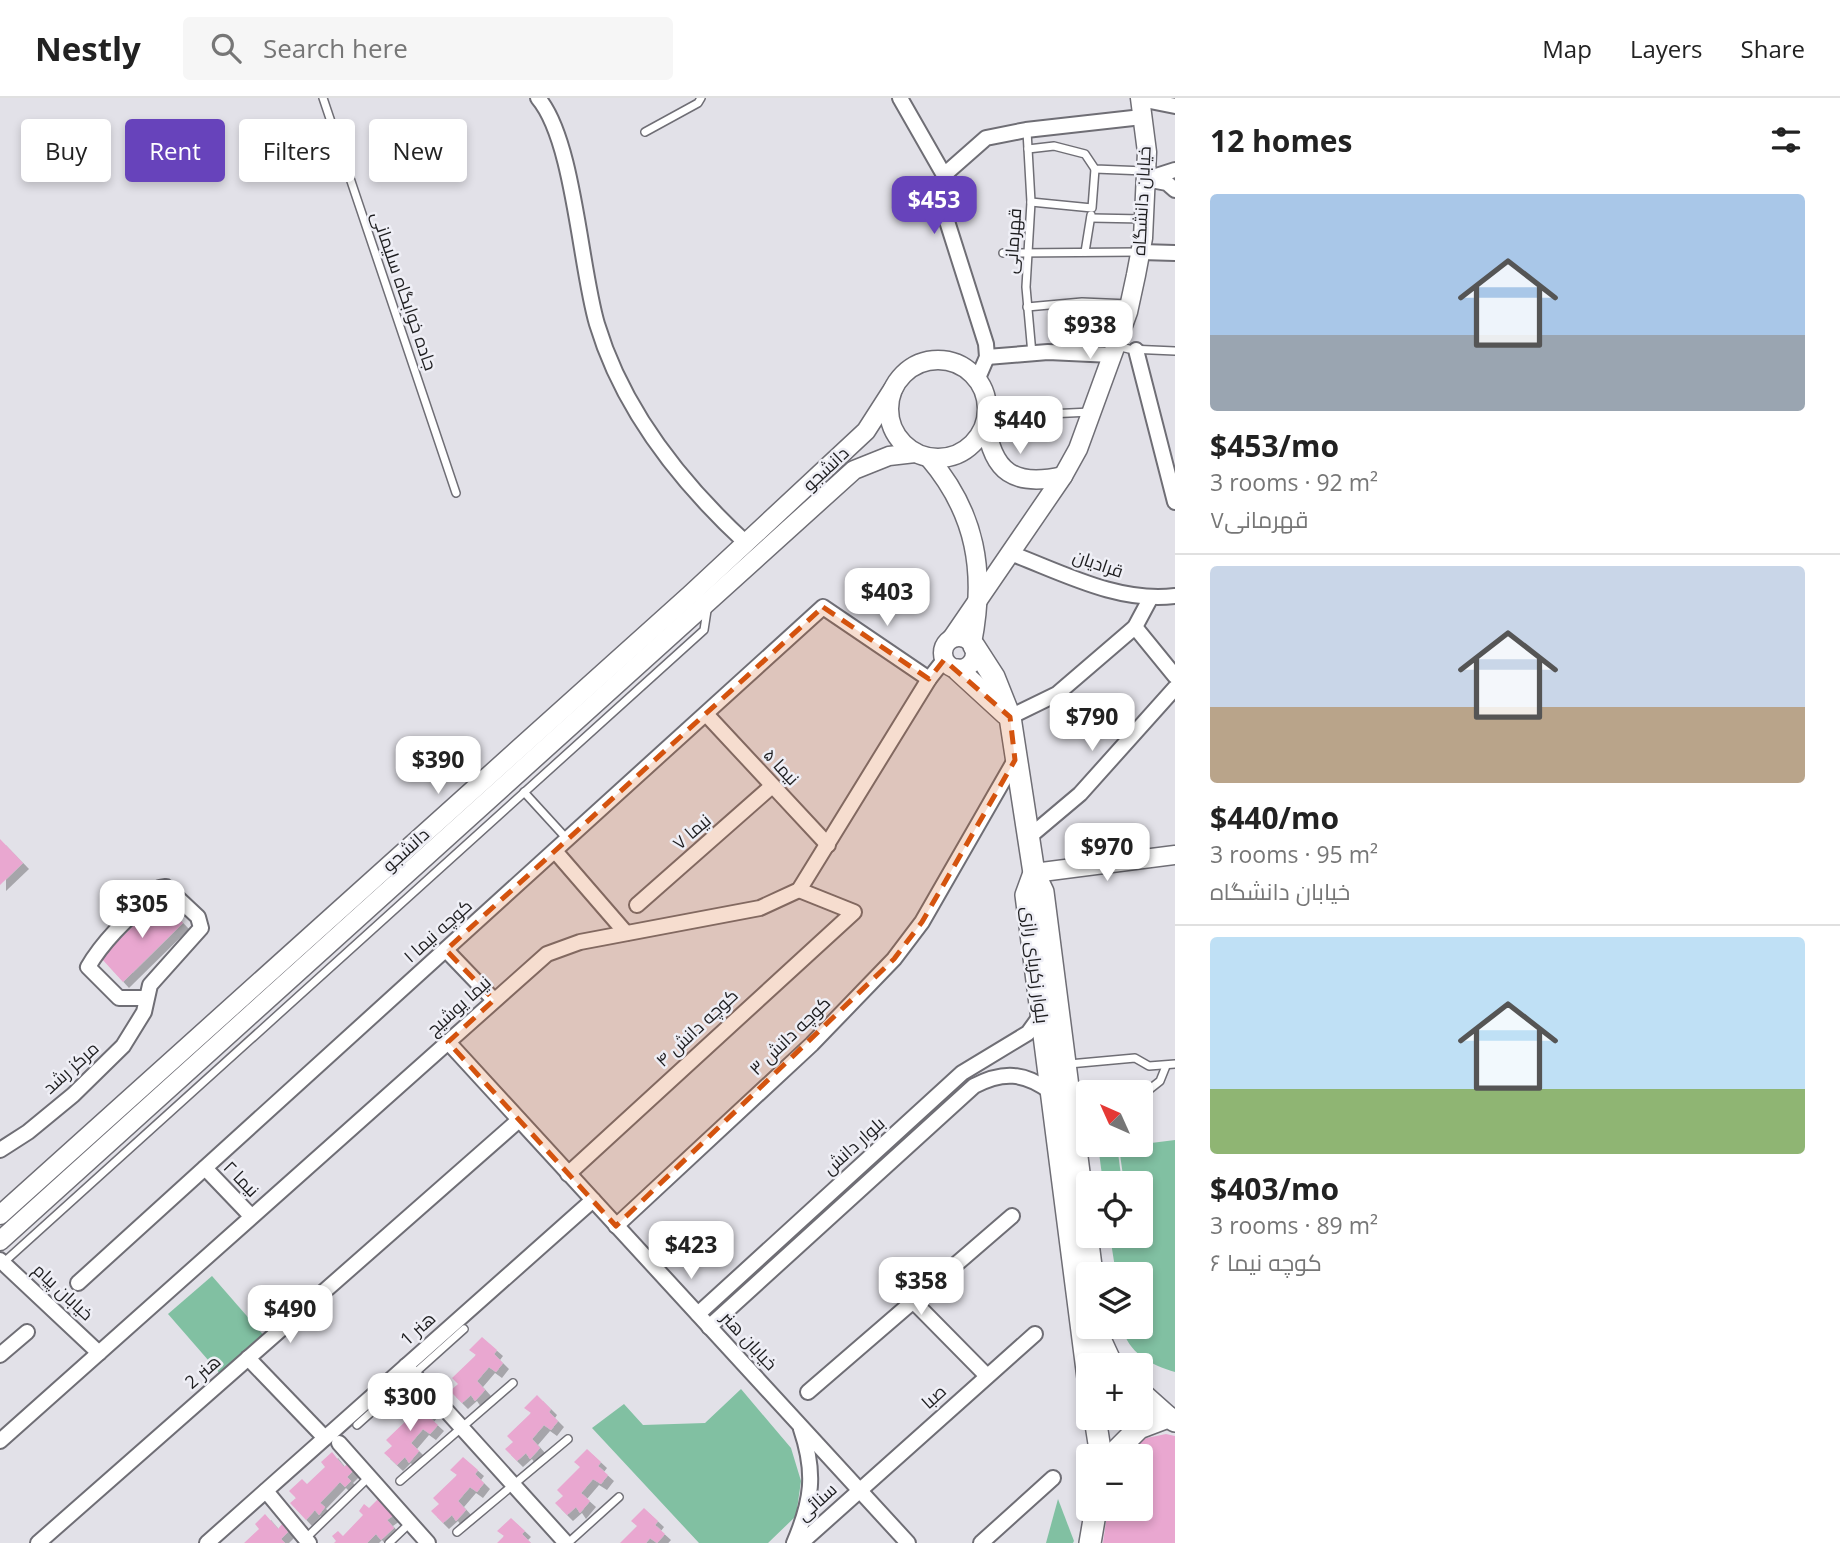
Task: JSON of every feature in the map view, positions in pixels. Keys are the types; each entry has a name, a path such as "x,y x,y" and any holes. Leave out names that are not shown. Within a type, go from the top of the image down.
{"main road":[{"path":"973,645 994,677 1010,718 1034,873"},
{"path":"951,665 1010,718"},
{"name":"بلوار زکریای رازی","path":"1034,873 1026,895 1085,1353"},
{"name":"بلوار زکریای رازی","path":"1034,873 1043,892 1090,1262"},
{"path":"1153,1403 1172,1419"},
{"path":"1123,1444 1139,1428 1172,1419"},
{"path":"1090,1543 1094,1521"}],"street":[{"path":"538,98 548,110 568,178 597,323 618,383 667,458 707,507 746,543"},
{"path":"900,98 944,175 946,218 986,344 986,357 978,378"},
{"path":"944,175 986,138 1141,105 1175,106"},
{"name":"خیابان دانشگاه","path":"952,638 1063,476 1114,350 1130,304 1141,252 1146,175 1141,105"},
{"path":"1146,175 1175,170"},
{"path":"1146,175 1167,183 1175,190"},
{"path":"1141,252 1175,253"},
{"path":"986,357 1114,350"},
{"path":"1136,350 1170,456 1175,502"},
{"path":"979,600 967,515 955,492 922,455 894,432 889,411 893,389 902,374 916,364 932,359 949,360 965,366 978,378 987,400 989,450 1003,469 1020,479 1063,476"},
{"name":"دانشجو","path":"0,1215 746,543 866,431 893,389"},
{"path":"922,455 957,455 979,436 986,423"},
{"name":"دانشجو","path":"0,1241 855,470 890,456 922,455"},
{"name":"قرادیان","path":"1010,553 1115,592 1150,599 1175,596"},
{"path":"1010,718 1057,694 1135,627 1150,599"},
{"name":"خیابان دانشگاه","path":"973,645 979,600"},
{"name":"کوچه نیما ۱","path":"78,1283 823,607 929,678"},
{"path":"1135,627 1175,676"},
{"path":"799,890 929,678 951,665 972,662 973,645 960,636 945,644 951,665"},
{"path":"1029,837 1080,794 1175,688"},
{"name":"نیما ۵","path":"706,714 828,845"},
{"name":"کوچه دانش ۳","path":"616,1226 812,1044 894,959 922,922 1015,760"},
{"name":"نیما ۷","path":"637,905 772,786"},
{"path":"555,851 626,933"},
{"path":"1034,873 1175,855"},
{"name":"مرکز رشد","path":"0,1150 28,1132 110,1060 136,1027 144,1012 150,985 201,928 198,917 166,887 160,888 126,921 96,953 88,967 119,998 145,998"},
{"name":"کوچه دانش ۴","path":"568,1174 854,912 799,890"},
{"name":"نیما یوشیج","path":"0,1441 547,954 580,942 754,910 799,890"},
{"path":"446,950 494,1000"},
{"name":"بلوار دانش","path":"698,1314 962,1073 1028,1033 1041,1015"},
{"name":"خیابان هنر","path":"447,1042 908,1543"},
{"path":"962,1073 974,1086"},
{"name":"بلوار دانش","path":"709,1327 974,1086 992,1076 1013,1074 1034,1080 1051,1092"},
{"name":"هنر 2","path":"38,1543 519,1120"},
{"name":"نیما ۲","path":"205,1168 251,1216"},
{"name":"هنر 1","path":"207,1543 266,1491 332,1440 593,1200"},
{"path":"808,1392 1012,1216"},
{"name":"خیابان پیام","path":"1,1263 99,1353"},
{"path":"913,1301 987,1376"},
{"path":"0,1355 27,1332"},
{"name":"صبا","path":"859,1490 1035,1334"},
{"path":"248,1358 369,1477 428,1543"},
{"path":"410,1370 567,1543"},
{"path":"794,1543 811,1489 810,1456 799,1424"},
{"path":"981,1543 1053,1478"},
{"name":"سنائی","path":"801,1543 859,1490"},
{"path":"266,1491 305,1542"}],"lane":[{"name":"جاده خوابگاه سلیمانی","path":"323,98 456,493"},
{"path":"645,132 698,103 701,98"},
{"name":"قهرمانی","path":"1027,130 1031,202 1027,307 1032,354"},
{"path":"1028,149 1054,146 1085,154 1096,169 1085,252"},
{"path":"1096,169 1146,175"},
{"path":"1031,202 1092,208"},
{"path":"1091,218 1144,219"},
{"path":"1003,253 1141,252"},
{"path":"1027,307 1082,302 1130,304"},
{"path":"1114,350 1175,351"},
{"path":"1048,415 1091,412"},
{"path":"1,1263 704,630 708,604"},
{"path":"524,792 568,839"},
{"path":"1065,1065 1135,1058 1149,1066 1175,1064"},
{"path":"1153,1088 1160,1082 1166,1066"},
{"path":"357,1425 410,1370 464,1329"},
{"path":"400,1481 513,1383"},
{"path":"457,1532 568,1439"},
{"path":"305,1542 369,1477"},
{"path":"567,1543 619,1497"},
{"path":"389,1543 410,1523"}],"highlighted area":[{"path":"823,607 929,679 944,660 1010,717 1015,760 922,922 894,959 616,1226 448,1042 494,1000 446,950"}],"green space":[{"path":"1175,1140 1175,1372 1153,1363 1153,1353 1137,1353 1126,1339 1153,1339 1153,1262 1114,1262 1112,1248 1153,1248 1153,1171 1122,1171 1120,1157 1153,1157 1153,1143"},
{"path":"1100,1157 1119,1157 1120,1171 1101,1171"},
{"path":"212,1276 266,1338 222,1376 168,1314"},
{"path":"741,1389 791,1448 801,1481 796,1516 768,1543 699,1543 592,1428 624,1404 643,1425 705,1423"},
{"path":"1058,1499 1074,1541 1073,1543 1046,1543"}],"building":[{"path":"0,839 23,863 0,885"},
{"path":"160,899 183,923 123,982 101,958"},
{"path":"482,1337 497,1350 494,1354 503,1363 496,1372 489,1367 477,1381 485,1390 475,1401 471,1395 462,1403 450,1391 458,1384 452,1378 476,1355 469,1350"},
{"path":"537,1395 558,1421 551,1430 544,1425 532,1439 540,1448 530,1459 526,1453 517,1461 505,1449 513,1442 507,1436 531,1413 524,1408"},
{"path":"417,1399 431,1412 428,1416 438,1425 430,1434 423,1429 411,1443 419,1451 409,1463 405,1457 397,1465 384,1453 392,1446 386,1440 410,1417 404,1412"},
{"path":"1166,1434 1175,1436 1175,1543 1103,1543 1106,1521 1153,1521 1153,1444 1137,1444 1142,1439"},
{"path":"587,1449 601,1462 598,1466 608,1475 601,1484 593,1479 581,1493 590,1501 580,1513 576,1507 567,1515 555,1503 563,1496 557,1490 580,1467 574,1462"},
{"path":"332,1452 344,1467 349,1462 354,1470 347,1477 351,1481 345,1487 340,1482 320,1503 325,1507 319,1515 315,1510 306,1520 290,1503 296,1498 289,1491 302,1479 307,1484 325,1467 321,1462"},
{"path":"463,1457 478,1470 475,1474 484,1483 477,1492 470,1487 458,1501 466,1510 456,1521 452,1515 443,1523 431,1511 439,1504 433,1498 457,1475 450,1470"},
{"path":"378,1499 394,1515 387,1520 394,1528 381,1540 376,1534 367,1543 334,1543 336,1541 332,1536 338,1531 343,1536 363,1515 359,1511 364,1504 369,1508"},
{"path":"644,1508 658,1521 655,1525 665,1534 657,1543 650,1538 646,1543 620,1543 637,1526 631,1521"},
{"path":"265,1514 278,1529 282,1524 288,1532 281,1539 285,1543 244,1543 259,1529 255,1524"},
{"path":"511,1518 525,1531 522,1534 531,1543 497,1543 504,1536 497,1531"}]}
